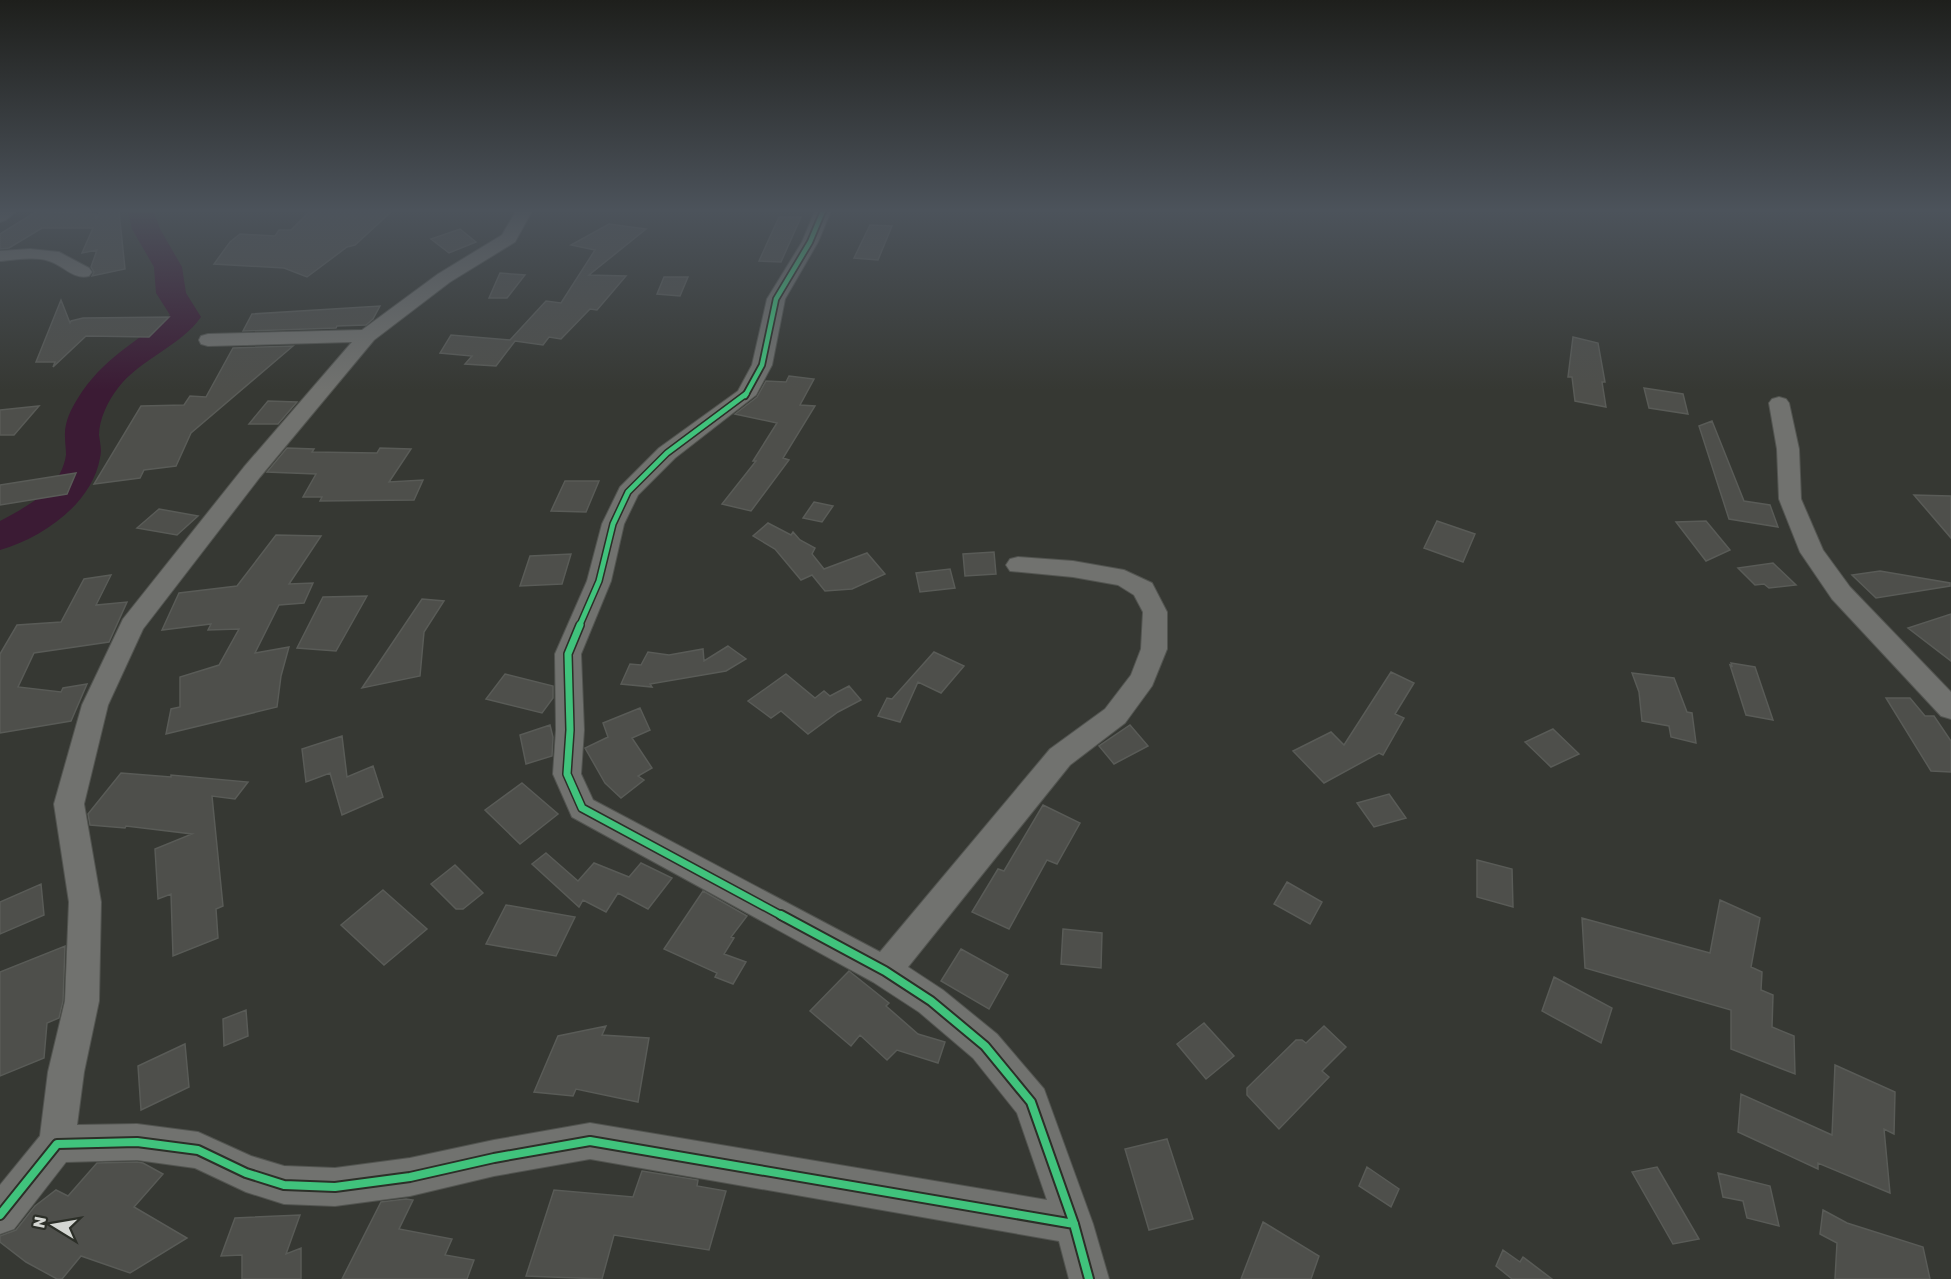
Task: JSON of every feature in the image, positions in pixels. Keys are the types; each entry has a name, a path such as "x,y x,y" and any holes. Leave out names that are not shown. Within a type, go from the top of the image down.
{"street":[{"path":"0,1215 57,1144 66,1072 82,1001 85,902 69,804 95,705 132,625 252,472 367,336 456,271"},
{"path":"793,271 776,298 762,365 746,395 667,453 628,492 613,524 599,581 568,654 570,729 567,774 582,808 885,971 931,1001 985,1046 1031,1102 1074,1224 1089,1279"},
{"path":"208,340 367,336"},
{"path":"1779,403 1788,449 1790,499 1812,552 1841,593 1951,709"},
{"path":"885,971 1060,757 1115,716 1143,679 1154,649 1155,612 1143,589 1124,578 1073,569 1018,565"},
{"path":"57,1144 137,1142 198,1150 246,1173 284,1185 335,1187 410,1177 494,1158 590,1141 1074,1224"}],"building":[{"path":"93,271 117,271 92,276"},
{"path":"291,271 315,271 307,277"},
{"path":"582,271 594,271 589,275 626,276 597,310 590,309 561,339 549,337 543,345 515,341 496,366 465,364 472,356 440,353 451,335 510,340 546,301 561,303"},
{"path":"500,273 525,275 507,298 489,298"},
{"path":"664,277 688,277 680,296 657,294"},
{"path":"61,300 70,323 83,318 169,317 149,337 86,336 53,367 55,362 36,362"},
{"path":"380,306 373,319 366,325 243,331 252,314"},
{"path":"1573,337 1598,343 1605,382 1602,382 1606,407 1575,401 1572,377 1568,377"},
{"path":"293,346 191,433 176,466 144,470 140,478 94,484 141,406 184,405 190,396 206,397 233,348"},
{"path":"789,376 814,379 800,405 815,406 783,458 789,460 751,511 722,504 756,461 753,461 777,423 735,414 757,397 766,381 786,382"},
{"path":"1644,388 1683,394 1688,414 1649,408"},
{"path":"268,401 297,402 278,424 249,424"},
{"path":"39,406 14,435 0,435 0,410"},
{"path":"1712,421 1744,501 1770,505 1778,527 1729,519 1699,426"},
{"path":"287,448 314,449 312,452 377,453 380,448 411,449 389,482 423,480 414,500 320,501 322,497 303,497 316,474 267,472"},
{"path":"76,473 67,494 0,505 0,485"},
{"path":"565,481 599,481 586,512 551,511"},
{"path":"1914,495 1951,496 1951,538"},
{"path":"814,502 833,506 822,522 803,518"},
{"path":"159,509 198,516 177,535 137,528"},
{"path":"1437,521 1475,534 1463,562 1424,548"},
{"path":"1706,521 1730,550 1706,561 1676,522"},
{"path":"768,523 791,535 793,532 800,540 815,548 812,554 824,569 867,553 885,574 852,589 825,591 812,575 801,580 775,549 753,536"},
{"path":"276,535 321,536 289,584 313,583 304,603 279,605 255,653 289,647 281,676 277,707 166,734 171,709 180,707 180,677 219,665 239,629 208,630 211,624 162,630 179,593 237,586"},
{"path":"994,552 996,574 965,576 963,554"},
{"path":"571,554 562,584 520,586 530,556"},
{"path":"1773,563 1796,585 1769,588 1764,584 1755,585 1738,568"},
{"path":"950,569 955,588 920,592 916,573"},
{"path":"1880,571 1950,583 1950,586 1876,598 1852,575"},
{"path":"111,575 96,605 127,602 109,642 34,653 18,687 61,692 63,688 87,684 71,721 0,733 0,654 17,625 61,622 84,579"},
{"path":"367,596 336,651 297,648 323,597"},
{"path":"422,599 444,601 424,632 420,676 362,688"},
{"path":"1951,614 1951,661 1908,628"},
{"path":"728,646 746,659 726,671 650,684 652,687 621,684 630,664 641,665 648,652 669,655 703,649 704,661"},
{"path":"934,652 964,666 941,693 918,682 900,722 878,716 887,698 892,699"},
{"path":"1731,663 1755,667 1773,720 1746,715"},
{"path":"1391,672 1414,683 1395,714 1404,718 1383,755 1379,753 1324,783 1293,751 1331,732 1344,745"},
{"path":"1632,673 1674,678 1687,712 1692,713 1696,743 1671,737 1669,726 1642,721 1639,692"},
{"path":"505,674 553,686 553,698 542,713 486,699"},
{"path":"786,674 815,698 824,691 830,696 849,686 861,700 838,712 808,734 781,711 771,718 748,701"},
{"path":"1886,698 1910,698 1925,716 1934,716 1951,741 1951,772 1931,771"},
{"path":"640,708 650,730 632,738 652,768 638,776 644,780 621,798 605,783 585,748 608,737 603,723"},
{"path":"550,725 553,737 552,756 526,764 520,735"},
{"path":"1130,725 1148,746 1114,764 1099,746"},
{"path":"1553,729 1579,754 1551,767 1525,742"},
{"path":"342,736 347,777 373,766 383,797 342,815 330,773 306,782 302,749"},
{"path":"121,773 248,782 235,799 212,796 223,906 216,909 218,938 173,956 171,894 158,899 155,849 192,834 126,826 125,828 90,825 88,814"},
{"path":"522,783 558,814 520,844 485,810"},
{"path":"1389,794 1406,818 1374,827 1357,803"},
{"path":"1043,805 1080,823 1057,864 1047,860 1009,929 972,912 998,869 1004,871"},
{"path":"546,853 578,881 594,863 629,877 641,863 672,878 648,909 618,893 606,912 583,900 579,907 532,864"},
{"path":"1477,860 1512,869 1513,907 1477,897"},
{"path":"455,865 483,893 463,909 456,909 431,884"},
{"path":"1287,882 1322,902 1310,924 1274,904"},
{"path":"41,884 44,915 0,934 0,902"},
{"path":"383,890 427,929 384,965 341,925"},
{"path":"703,891 747,916 731,937 734,938 724,954 746,962 733,984 715,977 717,973 664,949"},
{"path":"1720,900 1760,918 1751,967 1762,972 1761,990 1773,995 1772,1027 1794,1036 1795,1074 1731,1049 1731,1010 1585,968 1582,918 1710,953"},
{"path":"506,905 575,917 556,956 486,944"},
{"path":"1063,929 1102,933 1101,968 1061,964"},
{"path":"65,946 63,1001 59,1018 47,1023 44,1058 0,1076 0,972"},
{"path":"961,949 1008,975 989,1009 941,981"},
{"path":"849,971 889,1003 886,1006 918,1034 945,1042 938,1063 897,1050 887,1060 860,1035 851,1046 810,1011"},
{"path":"1554,977 1612,1008 1601,1043 1542,1011"},
{"path":"246,1010 248,1036 224,1046 223,1019"},
{"path":"1204,1023 1234,1056 1206,1079 1177,1044"},
{"path":"606,1026 602,1035 649,1038 638,1102 576,1089 573,1096 534,1092 558,1036"},
{"path":"1324,1026 1346,1047 1322,1071 1329,1077 1279,1129 1247,1095 1247,1088 1296,1040 1306,1043"},
{"path":"185,1044 189,1087 141,1110 138,1066"},
{"path":"1835,1065 1895,1092 1894,1134 1884,1129 1890,1193 1818,1163 1818,1169 1738,1132 1741,1094 1832,1135"},
{"path":"1167,1139 1193,1219 1149,1230 1125,1149"},
{"path":"137,1162 163,1174 134,1207 187,1238 130,1273 81,1256 62,1279 57,1279 26,1262 0,1242 0,1236 16,1230 35,1206 56,1190 68,1196 97,1163"},
{"path":"1367,1167 1399,1189 1391,1207 1359,1186"},
{"path":"1657,1167 1699,1239 1673,1244 1632,1172"},
{"path":"642,1171 698,1180 697,1186 726,1191 709,1250 614,1235 602,1279 526,1276 554,1190 633,1197"},
{"path":"1718,1173 1770,1186 1779,1226 1747,1218 1743,1201 1723,1197"},
{"path":"413,1200 399,1229 452,1239 445,1255 474,1260 467,1279 342,1279 381,1202"},
{"path":"1823,1210 1847,1223 1923,1247 1930,1279 1835,1279 1837,1243 1820,1234"},
{"path":"300,1215 286,1254 301,1248 301,1279 242,1279 242,1255 221,1256 235,1218"},
{"path":"1263,1222 1319,1256 1311,1279 1241,1279"},
{"path":"1503,1250 1520,1262 1523,1257 1552,1279 1512,1279 1496,1266"}],"waterway":[{"path":"0,537 40,515 63,496 79,472 83,457 84,421 100,389 112,374 132,356 186,317 171,293 168,271"}],"cycle path":[{"path":"793,271 776,299 762,365 746,395 667,453 628,492 613,524 599,581 568,654 570,730 567,774 582,808 885,971 931,1001 985,1046 1031,1102 1074,1224 1089,1279"},
{"path":"0,1215 57,1144 137,1142 198,1150 246,1173 284,1185 335,1187 410,1177 494,1158 590,1141 1074,1224"}]}
